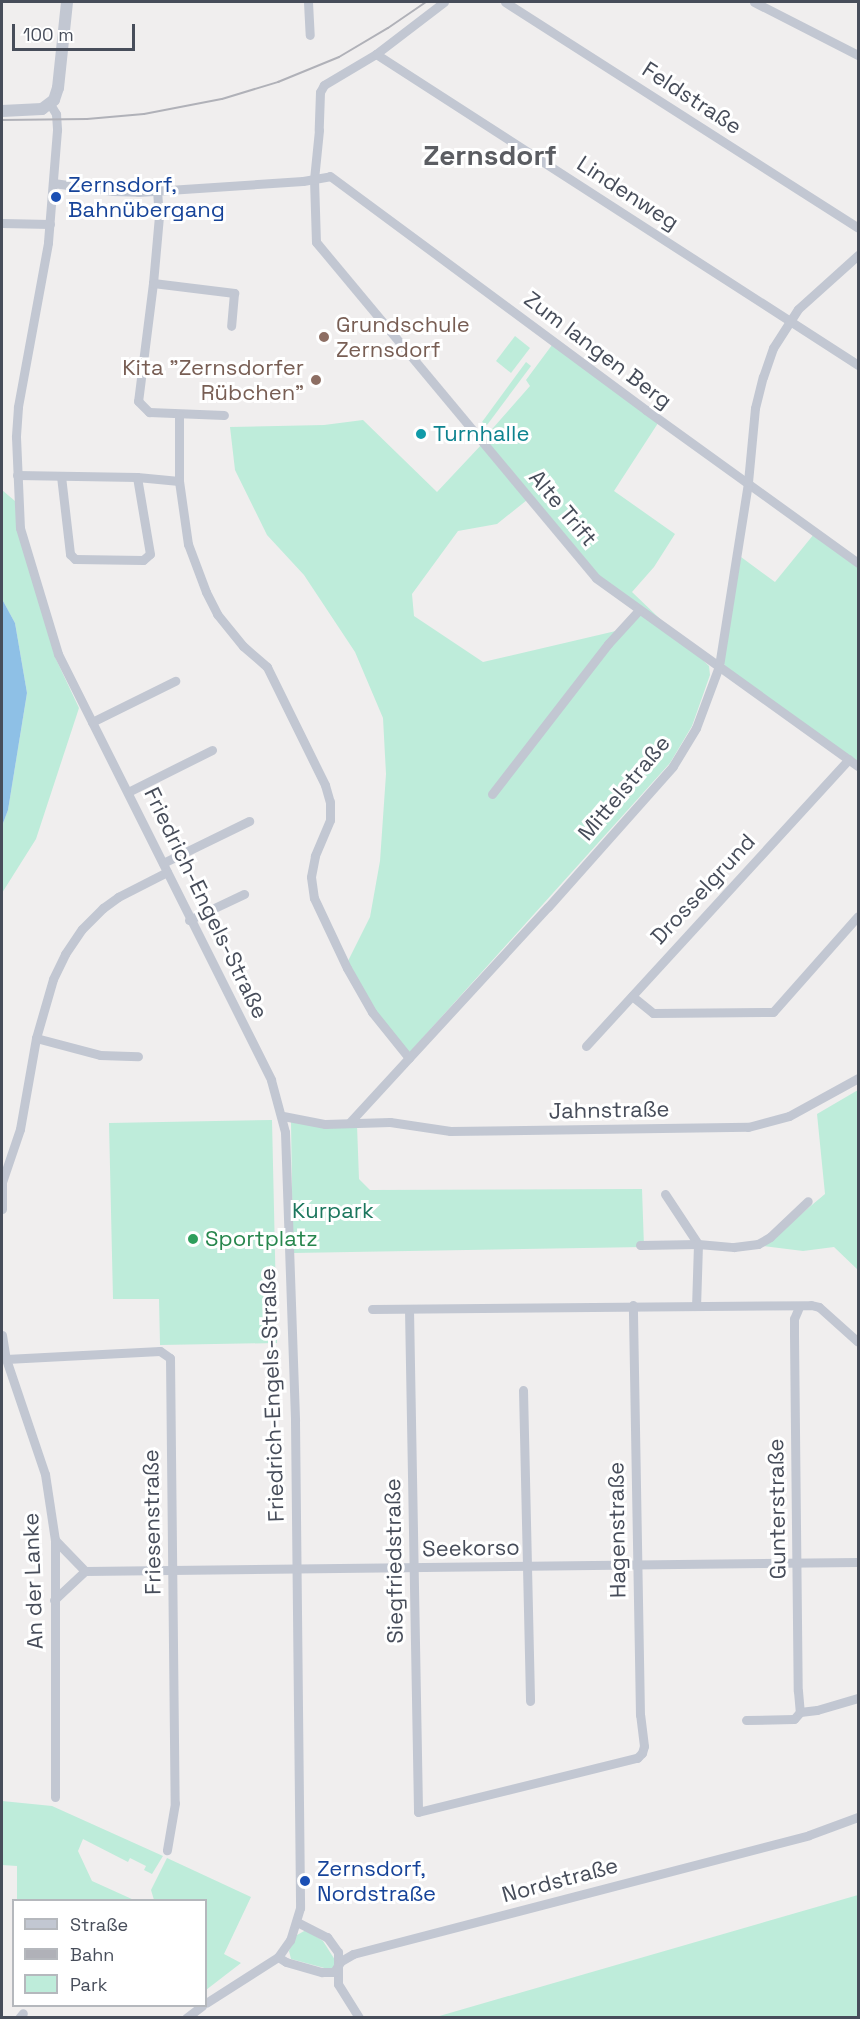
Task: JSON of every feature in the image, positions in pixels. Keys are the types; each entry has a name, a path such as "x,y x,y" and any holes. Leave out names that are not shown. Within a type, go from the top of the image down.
{"street":[{"name":"Friedrich-Engels-Straße","path":"67,2 58,87 50,104 56,120 50,224 45,262 22,372 16,437 20,528 54,643 189,920 271,1080 283,1116 291,1299 297,1569 300,1899 297,1922 278,1957 207,2002"},
{"path":"308,2 310,35"},
{"path":"376,54 444,2"},
{"name":"Feldstraße","path":"505,2 858,228"},
{"path":"754,2 858,55"},
{"name":"Alte Trift","path":"376,54 324,85 318,100 320,130 314,179 313,233 316,242 596,578 858,766"},
{"name":"Lindenweg","path":"376,54 858,365"},
{"path":"2,111 42,109 50,104"},
{"name":"Zum langen Berg","path":"53,183 113,191 157,190 330,176 646,410 858,563"},
{"path":"157,190 159,216 153,283 138,401 148,412 224,415"},
{"path":"2,223 50,224"},
{"name":"Mittelstraße","path":"350,1122 673,766 696,728 719,666 748,482 755,408 773,348 790,320 814,293 858,255"},
{"path":"153,283 234,293 231,326"},
{"path":"179,415 179,481 188,544 206,592 217,614 243,646 267,667 325,785 330,802 330,820 315,856 311,877 314,898 347,968 372,1012 409,1058"},
{"path":"17,475 137,477 179,481"},
{"path":"61,476 70,554 75,559 143,560 150,554 137,477"},
{"path":"492,794 608,644 639,610"},
{"path":"92,722 176,681"},
{"path":"128,792 212,750"},
{"name":"Drosselgrund","path":"586,1046 849,759"},
{"path":"2,1209 2,1182 20,1130 36,1038 53,980 65,954 82,929 118,897 249,821"},
{"path":"189,920 244,894"},
{"path":"632,996 653,1013 773,1012 858,916"},
{"path":"36,1038 100,1054 138,1056"},
{"name":"Jahnstraße","path":"350,1122 390,1122 450,1131 748,1127 789,1116 858,1078"},
{"path":"283,1116 325,1124 350,1122"},
{"path":"665,1194 698,1244 696,1306"},
{"path":"640,1245 698,1244 734,1247 759,1244 770,1237 808,1201"},
{"path":"372,1310 633,1305 767,1307 811,1305 819,1307 858,1342"},
{"name":"Hagenstraße","path":"418,1812 626,1761 637,1758 642,1753 644,1746 640,1715 633,1305"},
{"name":"Gunterstraße","path":"799,1307 794,1319 794,1335 800,1712"},
{"name":"Siegfriedstraße","path":"409,1309 418,1812"},
{"name":"An der Lanke","path":"2,1335 6,1359 45,1474 55,1540 55,1797"},
{"name":"Friesenstraße","path":"6,1359 160,1351 170,1358 175,1803 167,1850"},
{"path":"523,1390 530,1701"},
{"path":"54,1600 85,1571 55,1540"},
{"name":"Seekorso","path":"85,1571 858,1562"},
{"path":"746,1720 794,1719 800,1712 817,1710 858,1698"},
{"name":"Nordstraße","path":"278,1957 286,1962 322,1972 333,1972 339,1967 341,1961 353,1954 809,1835 858,1817"},
{"path":"297,1922 327,1937 338,1952 338,1984 359,2018"},
{"name":"Friedrich-Engels-Straße","path":"186,2018 200,2007"}],"green space":[{"path":"515,336 530,348 511,373 496,361"},
{"path":"552,345 660,420 614,491 675,534 654,567 632,592 709,666 710,675 692,726 670,763 409,1053 374,1010 348,961 370,917 380,861 386,774 383,718 355,652 304,575 267,535 235,470 230,427 324,425 363,420 437,492 483,443 486,436 530,386 526,380","holes":["527,500 594,581 635,611 620,630 483,662 414,616 412,594 458,531 497,524"]},
{"path":"526,362 531,366 487,425 482,422"},
{"path":"2,490 15,501 55,657 79,708 36,839 2,893 2,826 8,810 27,693 15,623 2,599"},
{"path":"814,534 858,565 858,765 727,669 723,662 741,557 775,582"},
{"path":"858,1090 858,1270 834,1247 803,1251 763,1246 825,1194 817,1114"},
{"name":"Sportplatz","path":"272,1120 277,1343 160,1345 159,1299 113,1299 109,1123"},
{"name":"Kurpark","path":"291,1122 357,1125 359,1179 370,1190 642,1189 644,1247 293,1253"},
{"path":"2,1801 52,1806 163,1856 152,1874 144,1870 146,1866 130,1858 128,1862 83,1839 78,1851 92,1881 132,1899 17,1899 17,1866 2,1865"},
{"path":"167,1858 251,1897 224,1954 241,1963 207,1989 207,1899 154,1899 151,1890"},
{"path":"858,1895 858,2017 436,2017 827,1904"},
{"path":"306,1930 323,1941 335,1960 336,1967 328,1969 291,1959 289,1951 292,1944 297,1935"}],"water":[{"path":"2,599 15,623 27,693 8,810 2,826"}],"railway":[{"path":"2,120 87,119 144,114 222,99 278,82 339,57 426,2"}],"place":[{"name":"Zernsdorf, Bahnübergang","path":"56,197"},
{"name":"Grundschule Zernsdorf","path":"324,337"},
{"name":"Kita \"Zernsdorfer Rübchen\"","path":"316,380"},
{"name":"Turnhalle","path":"421,434"},
{"name":"Sportplatz","path":"193,1239"},
{"name":"Zernsdorf, Nordstraße","path":"305,1881"}],"district":[{"name":"Zernsdorf","path":"490,155"}]}
